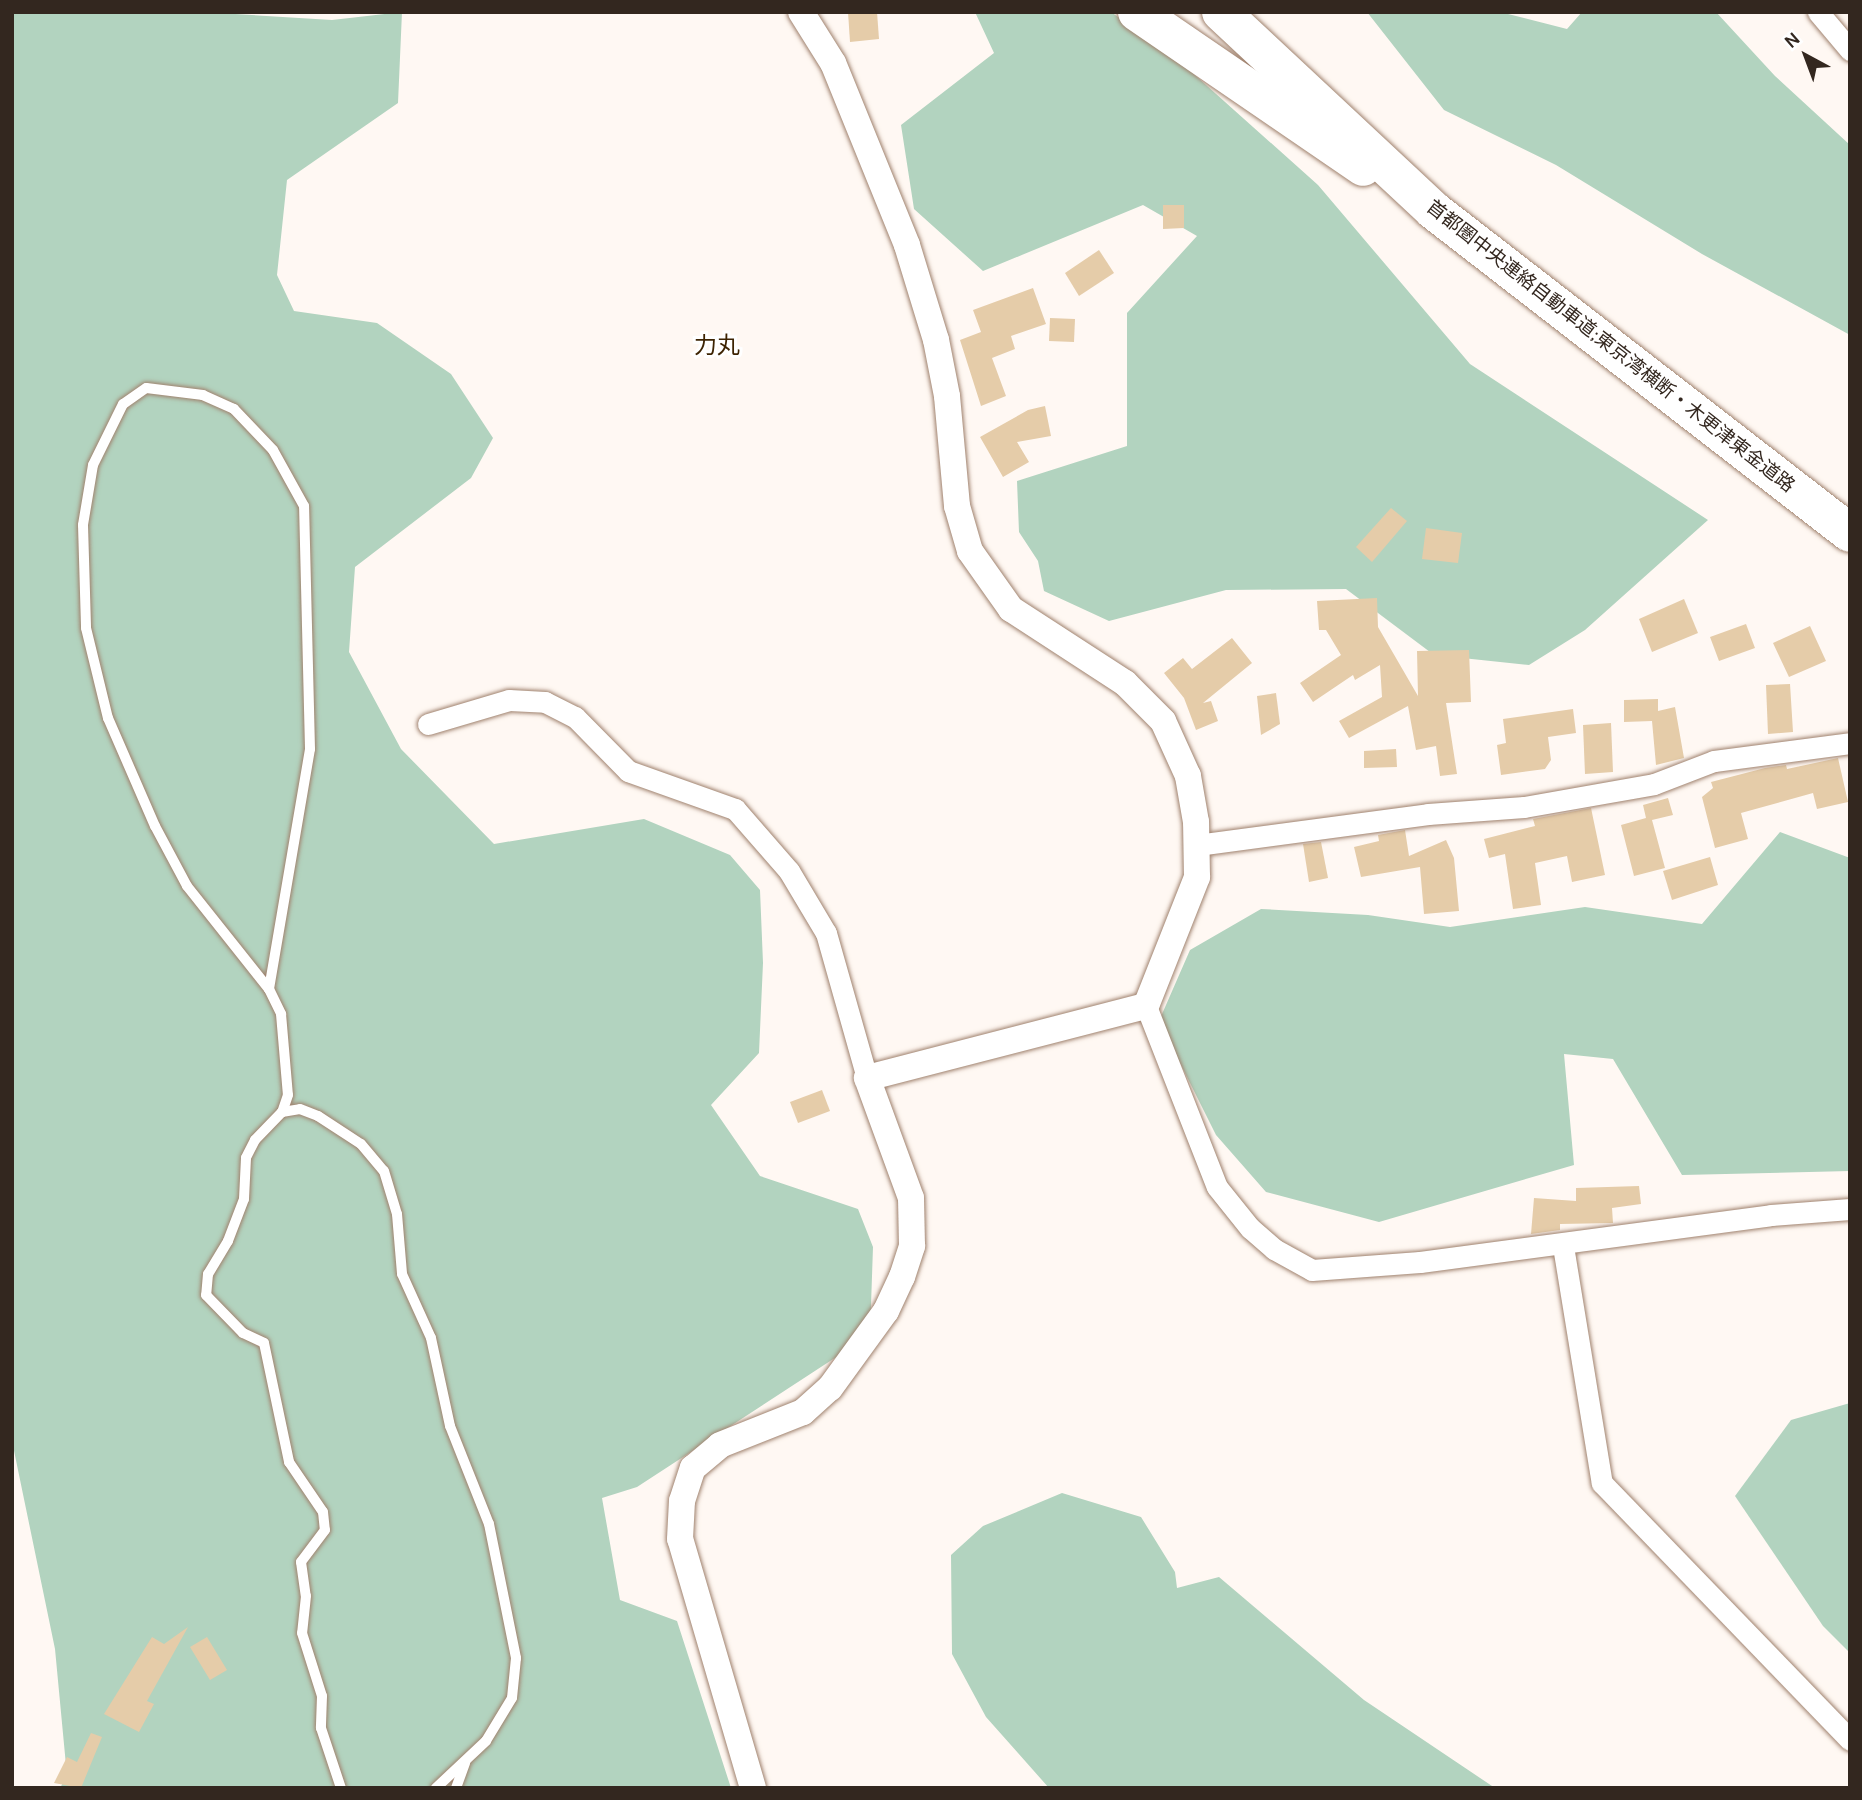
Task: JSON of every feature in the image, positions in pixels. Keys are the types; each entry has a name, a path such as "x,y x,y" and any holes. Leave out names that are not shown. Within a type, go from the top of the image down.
{"highway":[{"path":"1137,12 1311,135 1433,210"},
{"name":"首都圏中央連絡自動車道;東京湾横断・木更津東金道路","path":"1221,12 1433,210 1850,533"}],"street":[{"path":"801,12 833,63 907,245 936,340 947,396 957,506 970,551 1011,609 1125,683 1163,720 1188,776 1197,845 1197,877 1146,1006 1217,1187 1250,1228 1293,1260 1312,1270 1563,1246 1771,1215 1850,1209"},
{"path":"1818,12 1850,50"},
{"path":"428,724 509,701 545,702 575,717 628,771 735,809 789,871 826,933 867,1078 911,1198 912,1246 902,1277 886,1311 830,1388 803,1412 736,1435 712,1451 693,1468 682,1501 680,1539 726,1682 753,1788"},
{"path":"1197,845 1428,814 1524,807 1654,784 1714,761 1850,743"},
{"path":"867,1078 1146,1006"},
{"path":"1563,1246 1602,1483 1850,1740"}],"lane":[{"path":"269,989 310,749 304,506 273,450 234,409 203,395 146,388 122,404 93,465 86,498 82,566 94,664 113,730 155,827 187,886 269,989 281,1014 288,1096 282,1112 256,1140 246,1158 244,1199 228,1241 208,1274 206,1295 243,1333 264,1343 289,1462 323,1512 325,1530 301,1562 306,1595 302,1633 322,1696 321,1728 341,1788"},
{"path":"282,1112 300,1109 318,1116 361,1144 384,1171 397,1214 402,1273 431,1338 450,1426 489,1524 516,1658 512,1698 486,1741 436,1788"},
{"path":"456,1788 466,1761"}],"green space":[{"path":"12,12 203,12 332,20 402,12 398,103 287,180 277,275 294,311 377,323 451,374 493,438 471,478 355,567 349,652 401,749 494,844 644,819 730,855 760,890 763,963 759,1053 711,1105 760,1176 858,1209 873,1247 870,1335 637,1487 602,1498 620,1600 677,1621 731,1788 60,1788 67,1776 55,1649 12,1441"},
{"path":"975,12 1111,12 1177,59 1318,185 1470,364 1708,520 1585,630 1529,665 1434,655 1346,589 1226,590 1109,621 1044,591 1038,561 1019,532 1017,481 1127,446 1127,313 1197,236 1143,205 983,271 914,209 901,125 994,53"},
{"path":"1367,12 1500,12 1567,29 1582,12 1716,12 1775,76 1850,145 1850,335 1702,254 1556,165 1444,110"},
{"path":"1780,832 1850,858 1850,1171 1682,1175 1613,1059 1564,1054 1574,1165 1379,1222 1266,1192 1216,1135 1159,1021 1190,950 1261,909 1368,915 1450,927 1585,907 1702,924"},
{"path":"1850,1403 1850,1653 1823,1626 1735,1496 1791,1420"},
{"path":"1062,1493 1141,1517 1175,1572 1177,1588 1219,1577 1364,1700 1495,1788 1049,1788 986,1717 952,1654 951,1555 983,1526"}],"building":[{"path":"848,12 877,12 879,39 850,42"},
{"path":"1163,205 1184,205 1184,228 1163,229"},
{"path":"1099,250 1114,273 1079,296 1065,273"},
{"path":"1033,288 1046,324 1011,336 1015,349 992,358 1006,396 981,406 960,340 981,332 973,310"},
{"path":"1050,318 1075,319 1074,342 1049,341"},
{"path":"1045,406 1051,436 1017,442 1029,462 1003,477 980,437 1028,410"},
{"path":"1391,508 1407,521 1372,562 1356,547"},
{"path":"1426,528 1462,533 1458,563 1422,559"},
{"path":"1377,598 1378,627 1418,696 1417,651 1469,650 1471,702 1446,703 1457,774 1440,776 1436,746 1416,750 1408,706 1349,738 1339,721 1382,697 1380,665 1355,680 1353,675 1313,702 1300,683 1341,655 1326,630 1319,630 1317,601"},
{"path":"1684,599 1698,633 1652,652 1639,619"},
{"path":"1746,624 1755,648 1719,661 1710,637"},
{"path":"1810,626 1826,661 1789,677 1773,643"},
{"path":"1232,638 1252,663 1203,703 1211,701 1218,721 1196,730 1184,698 1164,673 1183,658 1192,669"},
{"path":"1790,684 1793,732 1768,734 1766,685"},
{"path":"1276,693 1280,724 1261,735 1257,696"},
{"path":"1658,699 1658,711 1675,707 1684,758 1656,765 1652,721 1624,722 1624,700"},
{"path":"1573,709 1576,733 1548,737 1551,760 1545,769 1501,775 1497,745 1506,743 1503,719"},
{"path":"1611,723 1613,772 1585,774 1583,725"},
{"path":"1396,749 1397,767 1364,768 1364,751"},
{"path":"1838,758 1848,802 1817,809 1813,793 1741,813 1748,839 1715,848 1702,797 1713,788 1711,782 1765,768 1786,765 1787,769"},
{"path":"1668,798 1673,815 1652,820 1665,868 1634,876 1621,825 1646,818 1643,805"},
{"path":"1591,808 1605,875 1572,882 1567,856 1535,863 1541,905 1513,909 1505,854 1489,858 1484,839 1535,826 1533,819"},
{"path":"1405,830 1409,856 1446,840 1454,858 1459,911 1424,914 1420,867 1361,877 1354,847 1379,841 1378,835"},
{"path":"1321,842 1328,878 1309,882 1303,844"},
{"path":"1710,857 1718,885 1672,900 1663,871"},
{"path":"822,1090 830,1111 798,1123 790,1102"},
{"path":"1639,1186 1641,1204 1612,1208 1613,1223 1560,1224 1560,1230 1531,1234 1534,1198 1576,1201 1576,1188"},
{"path":"188,1627 147,1701 154,1704 139,1732 104,1714 152,1637 164,1644"},
{"path":"207,1637 227,1670 210,1680 190,1647"},
{"path":"91,1733 102,1737 81,1788 54,1783 67,1757 77,1762"}],"district":[{"name":"力丸","path":"717,346"}]}
